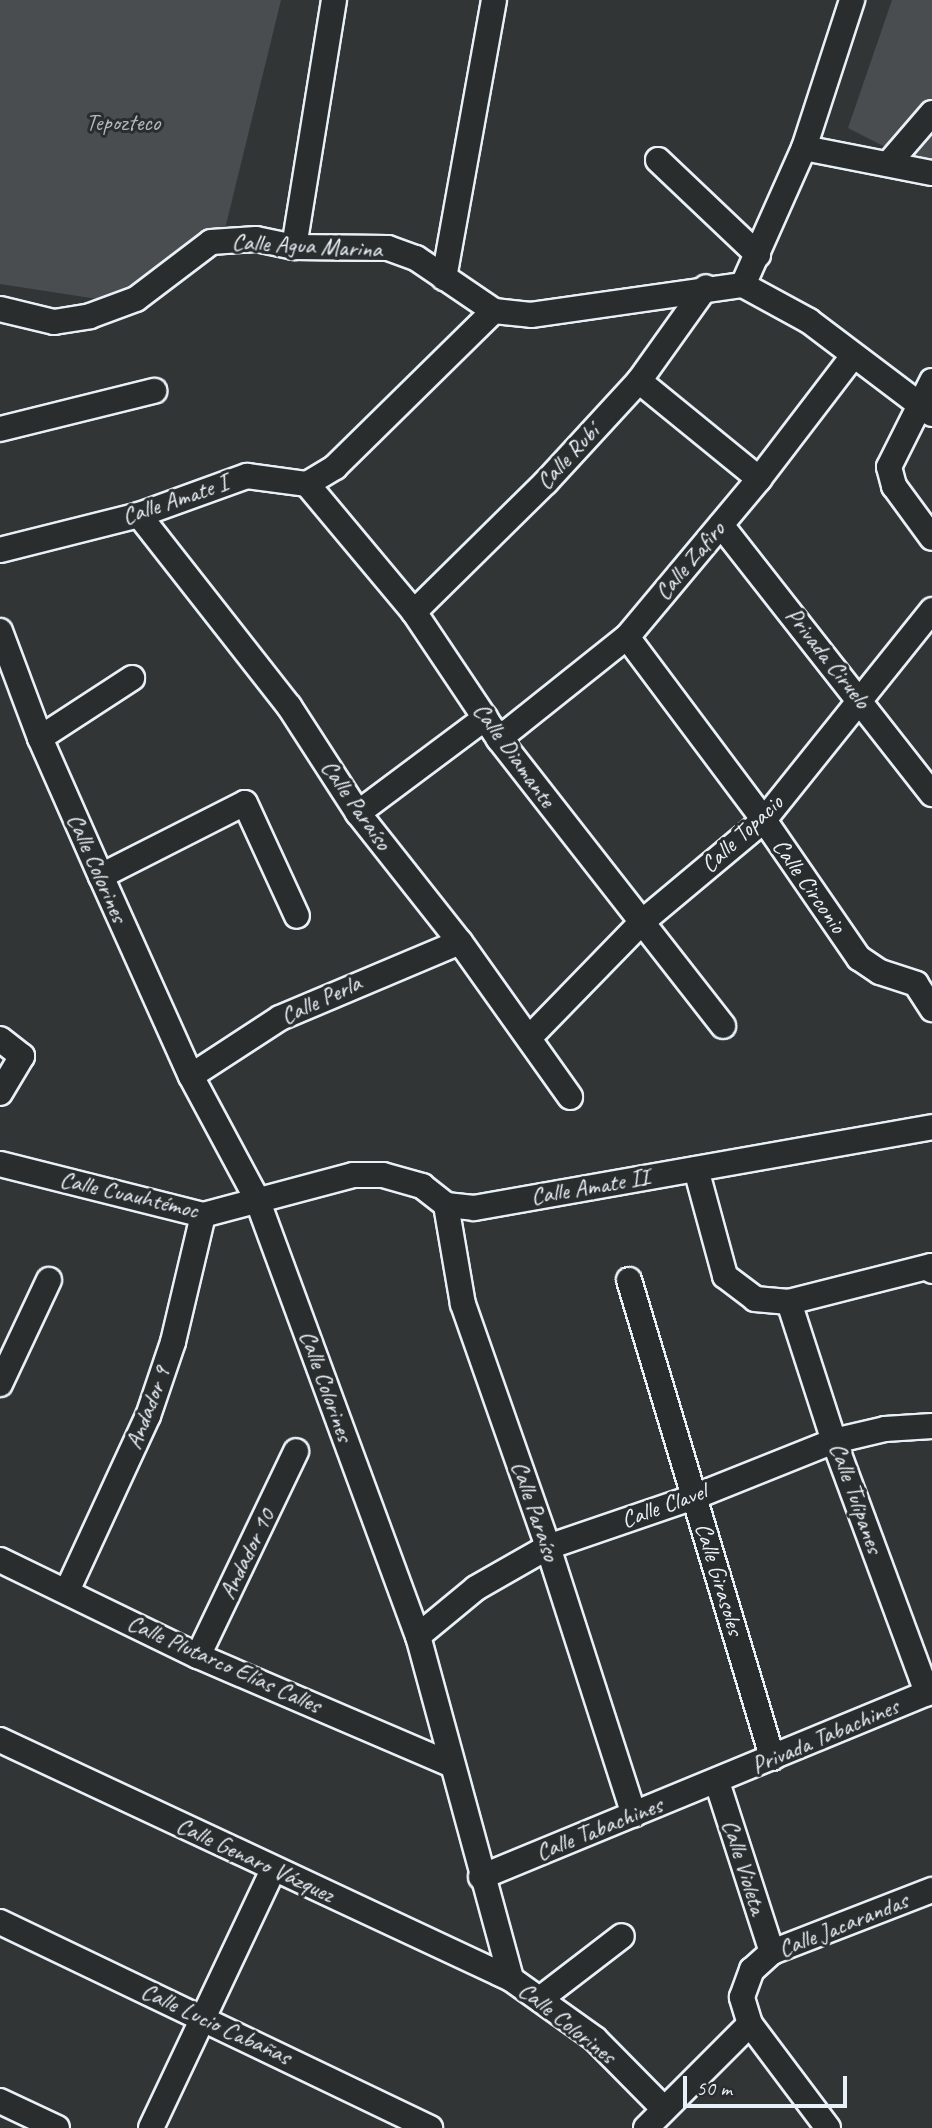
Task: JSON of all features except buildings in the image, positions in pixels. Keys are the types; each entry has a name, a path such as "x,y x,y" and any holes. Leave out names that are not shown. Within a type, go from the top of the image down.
{"street":[{"path":"294,247 334,0"},
{"path":"444,278 494,0"},
{"path":"743,285 804,148 852,0"},
{"path":"889,163 932,113"},
{"path":"804,148 932,173"},
{"path":"658,160 758,255"},
{"name":"Calle Agua Marina","path":"0,309 54,322 90,316 136,299 211,242 256,239 294,247 388,248 416,258 494,311"},
{"path":"307,484 335,467 494,311 560,312 706,287 743,285 809,321 925,410"},
{"name":"Calle Rubí","path":"414,612 546,482 639,381 706,287"},
{"name":"Calle Zafiro","path":"499,739 627,637 759,479 853,356"},
{"path":"639,381 759,479"},
{"path":"932,381 925,410 889,467 894,486 932,538"},
{"path":"0,429 154,391"},
{"name":"Calle Amate I","path":"0,550 139,515 247,476 307,484"},
{"name":"Calle Diamante","path":"307,484 414,612 499,739 723,1026"},
{"name":"Calle Paraíso","path":"139,515 289,706 358,813 460,942 530,1037 570,1097"},
{"name":"Privada Ciruelo","path":"721,525 862,700 932,794"},
{"name":"Calle Topacio","path":"530,1037 642,922 764,820 932,610"},
{"name":"Calle Colorines","path":"0,631 40,738 191,1076 257,1199 418,1636 450,1764 511,1979 595,2039 664,2109"},
{"name":"Calle Circonio","path":"627,637 764,820 859,958 880,972 916,984 932,1009"},
{"path":"40,738 132,678"},
{"path":"358,813 485,718"},
{"path":"101,876 245,803 297,916"},
{"name":"Calle Perla","path":"191,1076 281,1018 353,983 460,942"},
{"path":"0,1039 22,1056 0,1093"},
{"name":"Calle Amate II","path":"446,1205 474,1208 932,1127"},
{"name":"Calle Cuauhtémoc","path":"0,1164 203,1215 257,1199"},
{"path":"696,1169 725,1276 755,1299 789,1302 930,1266 932,1271"},
{"path":"257,1199 354,1175 383,1175 422,1186 446,1205"},
{"name":"Calle Paraíso","path":"446,1205 463,1304 548,1547 634,1815"},
{"name":"Andador 9","path":"68,1591 148,1416 173,1342 203,1215"},
{"path":"0,1384 49,1280"},
{"name":"Calle Girasoles","path":"629,1280 772,1758"},
{"name":"Calle Tulipanes","path":"789,1302 834,1441 930,1692"},
{"name":"Calle Clavel","path":"418,1636 476,1588 548,1547 694,1497 834,1441 885,1429 932,1426"},
{"name":"Andador 10","path":"198,1656 296,1451"},
{"name":"Calle Plutarco Elías Calles","path":"0,1560 198,1656 450,1764"},
{"name":"Privada Tabachines","path":"717,1782 930,1692"},
{"name":"Calle Genaro Vázquez","path":"0,1740 511,1979"},
{"name":"Calle Tabachines","path":"481,1877 717,1782"},
{"name":"Calle Violeta","path":"717,1782 772,1952"},
{"path":"151,2128 273,1870"},
{"name":"Calle Jacarandas","path":"750,2024 742,1997 752,1970 772,1952 932,1890"},
{"name":"Calle Lucio Cabañas","path":"0,1922 204,2016 430,2128"},
{"path":"540,1999 622,1936"},
{"path":"646,2128 750,2024 828,2128"},
{"path":"0,2101 57,2128"}],"green space":[{"name":"Tepozteco","path":"0,0 281,0 225,229 104,300 0,284"},
{"path":"892,0 932,0 932,171 848,128"}]}
